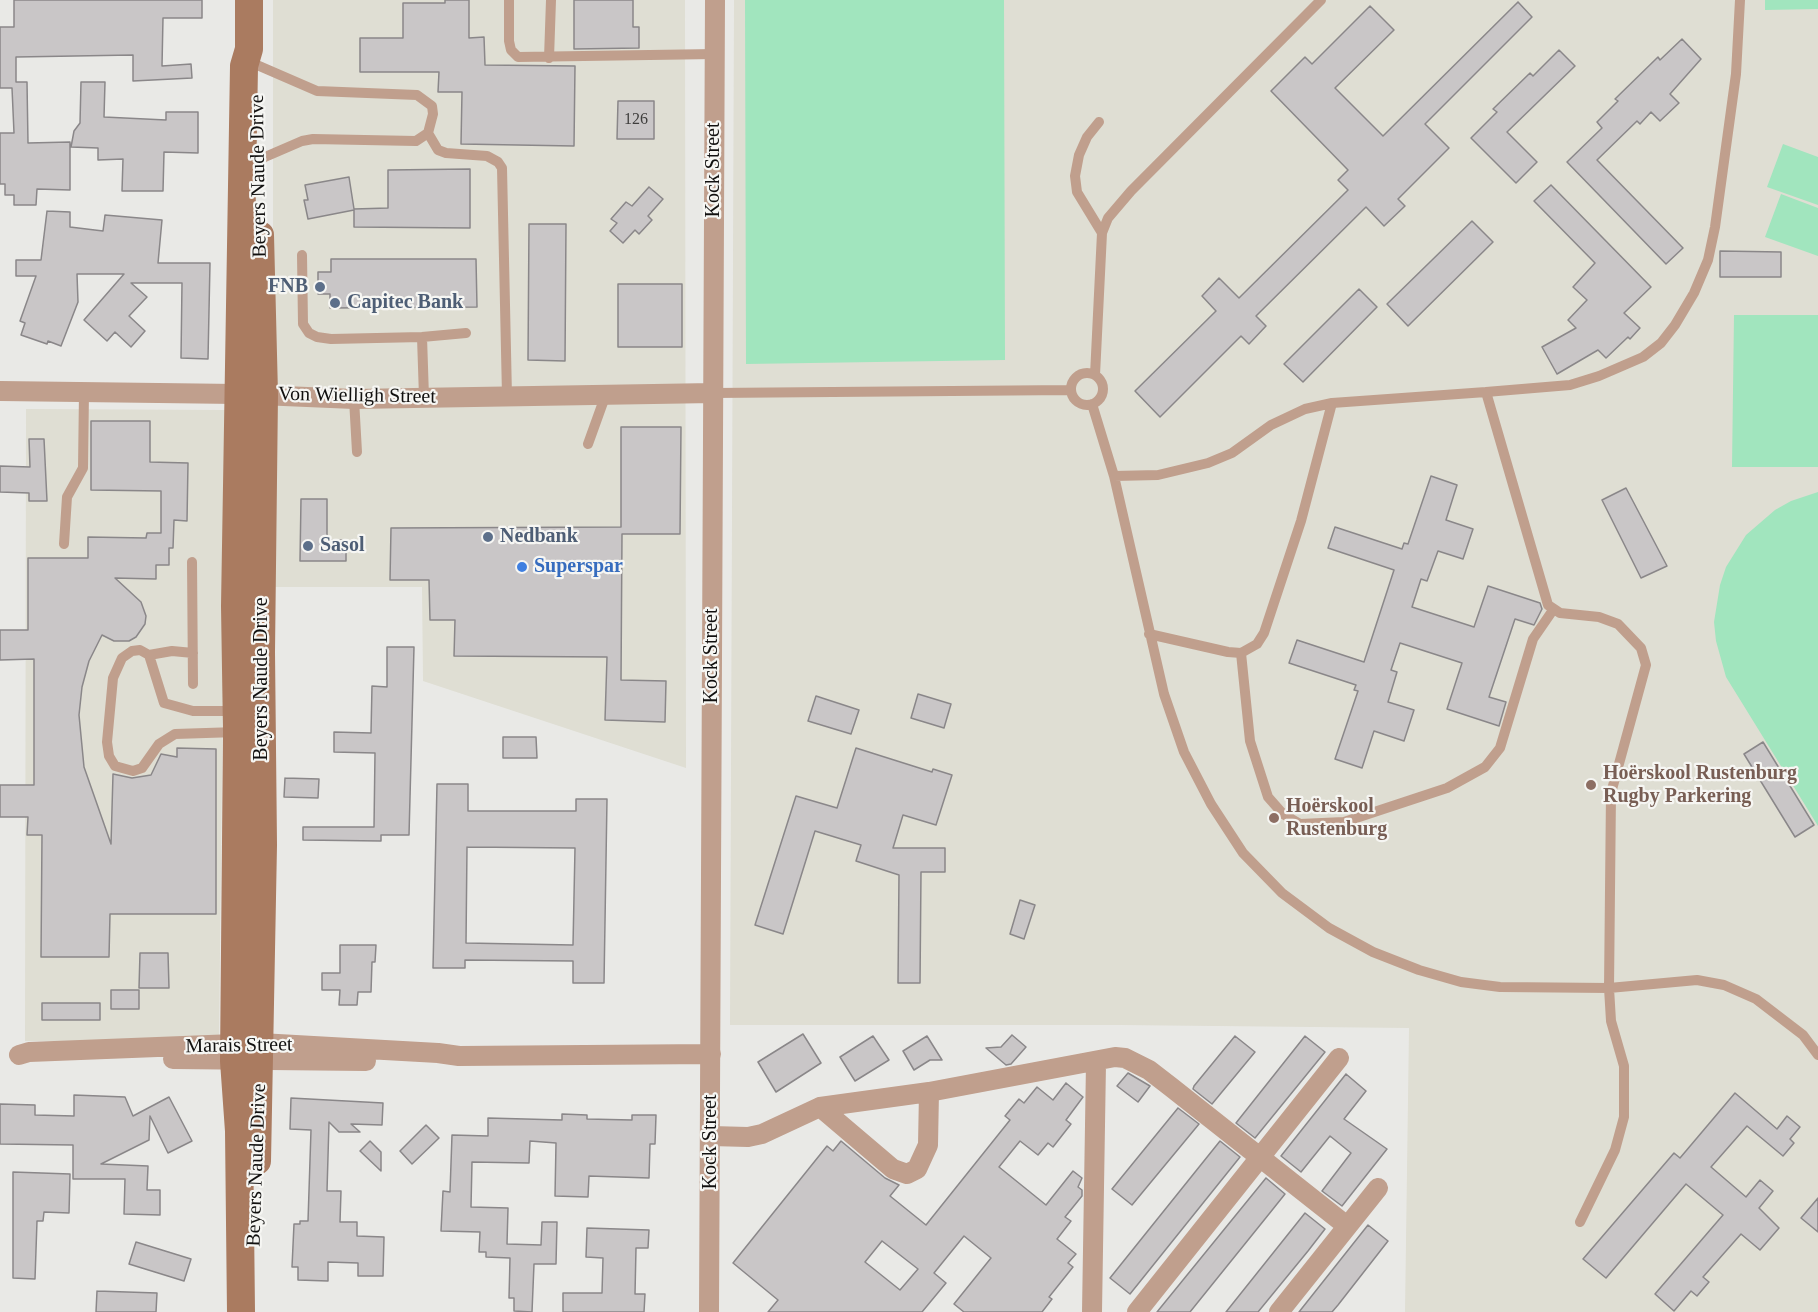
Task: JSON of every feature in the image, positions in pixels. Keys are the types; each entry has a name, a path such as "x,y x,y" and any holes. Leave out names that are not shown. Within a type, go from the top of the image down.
{"street":[{"name":"Beyers Naude Drive","path":"249,0 258,160 250,394"},
{"name":"Kock Street","path":"709,1312 715,0"},
{"name":"Beyers Naude Drive","path":"252,1312 247,1053 250,394 244,66 253,57"},
{"name":"Von Wielligh Street","path":"0,391 250,394 354,399 713,393"},
{"name":"Beyers Naude Drive","path":"242,1312 239,1131 247,1053"},
{"name":"Marais Street","path":"9,1055 711,1054"},
{"path":"711,1136 748,1137 762,1134 820,1107 929,1092 1115,1058 1136,1062 1347,1226"},
{"path":"1137,1312 1339,1058"},
{"path":"1092,1312 1096,1063"},
{"path":"820,1107 893,1169 907,1174 917,1169 928,1145 929,1092"},
{"path":"1279,1312 1378,1188"}],"lane":[{"path":"509,0 511,50 518,57 715,54"},
{"path":"549,58 551,0"},
{"path":"1095,375 1102,233 1108,218 1131,191 1321,0"},
{"path":"1114,476 1158,475 1208,463 1232,453 1271,425 1292,414 1332,403 1560,386 1599,376 1643,357 1661,343 1675,325 1694,293 1708,260 1715,227 1737,74 1740,0"},
{"path":"253,57 317,90 417,95 432,106 432,125 428,133 410,141 302,141 258,160"},
{"path":"1099,122 1083,146 1074,176 1077,192 1102,233"},
{"path":"428,133 438,150 446,153 487,156 498,162 502,168 507,396"},
{"path":"302,255 302,314 303,324 309,333 331,339 422,337 466,333"},
{"path":"422,337 424,397"},
{"path":"1087,373 1095,375 1101,382 1103,390 1099,399 1092,404 1083,405 1075,399 1071,390 1072,382 1078,375 1087,373"},
{"path":"713,393 1071,390"},
{"path":"64,544 67,497 83,468 84,392"},
{"path":"1486,392 1548,605 1560,613 1599,617 1618,624 1641,648 1646,665 1611,793 1609,988 1611,1021 1624,1066 1624,1117 1615,1150 1580,1222"},
{"path":"588,444 606,394"},
{"path":"354,399 357,452"},
{"path":"1149,634 1241,653 1257,644 1264,633 1301,521 1332,403"},
{"path":"1092,404 1114,476 1164,694 1184,752 1211,804 1243,854 1282,893 1329,928 1373,952 1419,970 1461,982 1500,987 1609,988 1697,980 1724,985 1756,999 1803,1035 1818,1055"},
{"path":"192,561 193,684"},
{"path":"1241,653 1250,741 1268,797 1283,814 1300,824 1344,822 1447,788 1485,767 1500,748 1533,639 1553,610"},
{"path":"193,653 172,651 149,655 140,650 132,651 122,658 113,678 107,742 109,756 115,766 125,771 142,768 159,744 175,734 249,721"},
{"path":"149,655 164,703 193,711 249,721"}],"shaded area":[{"path":"273,0 685,0 686,768 423,681 422,587 273,587"},
{"name":"Hoërskool Rustenburg","path":"734,0 1818,0 1818,1312 1405,1312 1409,1028 730,1025"},
{"path":"26,409 226,410 219,1041 25,1041"}],"green space":[{"path":"745,0 1004,0 1005,360 746,364"},
{"path":"1765,0 1818,0 1818,9 1765,10"},
{"path":"1783,144 1818,157 1818,205 1767,187"},
{"path":"1781,194 1818,208 1818,256 1765,237"},
{"path":"1734,315 1818,315 1818,467 1732,467"},
{"path":"1818,492 1818,826 1726,677 1716,641 1714,622 1720,585 1726,567 1746,535 1775,510 1791,501"}],"building":[{"path":"14,0 202,0 202,18 163,18 162,66 191,64 192,78 133,81 133,55 16,57 16,82 27,82 28,143 70,142 70,190 37,189 36,205 14,205 14,195 5,195 5,184 0,184 0,133 14,133 12,88 0,88 0,27 14,27"},
{"path":"445,0 469,0 469,38 484,37 485,65 575,66 574,146 461,144 462,92 438,92 439,72 360,72 360,38 403,38 403,3 445,3"},
{"path":"574,0 633,0 633,27 639,27 639,48 574,49"},
{"path":"1518,2 1532,17 1425,124 1449,148 1398,199 1405,206 1384,226 1366,207 1256,316 1266,326 1249,344 1241,336 1160,417 1135,391 1216,311 1202,296 1219,278 1239,298 1348,190 1338,180 1348,170 1271,91 1305,57 1312,64 1370,6 1394,30 1335,88 1383,136"},
{"path":"1682,39 1701,59 1670,94 1679,103 1660,121 1651,112 1640,124 1637,121 1597,160 1683,248 1666,264 1567,162 1602,128 1597,122 1618,101 1615,99 1658,57 1660,60"},
{"path":"1559,50 1575,66 1507,132 1537,162 1516,183 1471,138 1497,112 1493,109 1530,73 1533,76"},
{"path":"81,82 105,82 104,117 166,120 166,112 198,112 198,153 164,152 163,191 122,191 123,159 98,160 98,148 71,147 74,131 80,123"},
{"path":"618,101 654,101 654,139 617,139"},
{"path":"470,169 470,228 354,227 354,210 308,219 304,200 308,200 305,185 349,177 354,209 388,208 388,170"},
{"path":"1551,185 1651,287 1624,313 1640,328 1630,339 1628,337 1606,358 1598,350 1557,374 1542,347 1576,328 1568,320 1587,300 1573,287 1595,263 1534,201"},
{"path":"649,187 663,199 648,216 652,220 639,234 635,230 623,243 610,231 617,223 611,219 626,202 632,206"},
{"path":"47,211 70,212 70,227 103,231 105,215 162,220 158,263 210,263 208,359 181,358 182,283 131,283 147,297 129,316 145,331 131,347 115,332 107,341 84,320 124,274 77,274 78,302 61,346 21,335 25,323 20,321 36,276 16,276 16,260 41,260"},
{"path":"1472,221 1493,242 1408,326 1387,304"},
{"path":"529,224 566,224 565,361 528,360"},
{"path":"1720,251 1781,252 1781,277 1720,277"},
{"path":"331,259 476,259 477,307 330,308 330,294 318,294 318,272 331,272"},
{"path":"618,284 682,284 682,347 618,347"},
{"path":"1359,289 1377,307 1303,382 1284,364"},
{"path":"91,421 150,421 150,462 188,463 187,521 174,520 173,548 169,548 169,565 156,565 156,579 115,578 141,602 146,616 145,624 136,637 129,641 114,641 102,635 89,661 82,687 79,715 84,767 111,844 113,774 132,778 151,775 161,754 177,757 177,748 216,749 216,914 110,914 109,957 41,957 42,835 27,835 28,817 0,817 0,785 34,785 34,659 0,660 0,630 28,630 28,558 88,558 88,537 146,538 147,533 161,533 161,491 91,490"},
{"path":"621,427 681,427 680,534 622,534 621,680 666,681 665,722 605,720 607,657 454,656 455,620 430,620 429,580 390,580 391,528 621,527"},
{"path":"29,439 44,439 47,501 29,501 29,493 0,492 0,466 30,467"},
{"path":"1431,476 1457,485 1446,520 1473,529 1463,559 1438,551 1427,581 1421,579 1412,607 1474,627 1488,586 1540,603 1542,609 1534,625 1515,619 1489,697 1506,702 1499,726 1447,709 1462,663 1400,643 1391,670 1397,672 1388,702 1414,710 1404,741 1374,731 1362,768 1335,759 1358,691 1354,690 1356,685 1289,663 1297,640 1364,662 1394,570 1328,548 1335,527 1402,549 1404,543 1408,544"},
{"path":"1626,488 1667,566 1641,578 1602,500"},
{"path":"301,499 327,499 327,540 346,540 346,561 300,561"},
{"path":"387,647 414,647 409,835 381,835 381,841 303,840 303,827 374,827 375,753 334,752 334,732 371,733 372,686 387,687"},
{"path":"918,694 951,704 944,728 911,718"},
{"path":"816,696 859,710 851,734 808,721"},
{"path":"503,737 536,737 537,758 503,758"},
{"path":"1763,742 1814,825 1795,837 1744,754"},
{"path":"856,748 932,772 933,769 952,775 936,825 903,815 893,848 945,848 945,872 921,872 920,983 898,983 899,875 856,861 861,845 815,831 783,934 755,925 796,796 837,808"},
{"path":"285,778 319,779 318,798 284,797"},
{"path":"437,784 468,784 468,811 576,811 576,799 607,799 604,983 573,983 573,961 465,960 465,968 433,968","holes":["467,847 575,848 573,945 466,943"]},
{"path":"1020,900 1035,905 1024,939 1010,934"},
{"path":"340,945 376,945 375,962 372,962 371,992 358,992 357,1005 339,1005 340,990 322,990 322,973 340,973"},
{"path":"140,953 168,953 169,988 139,988"},
{"path":"111,990 139,990 139,1009 111,1009"},
{"path":"42,1003 100,1003 100,1020 42,1020"},
{"path":"803,1034 821,1063 776,1092 758,1062"},
{"path":"1012,1035 1026,1047 1011,1064 1006,1065 986,1048 1001,1047"},
{"path":"873,1036 889,1060 855,1081 840,1057"},
{"path":"927,1036 942,1060 930,1060 914,1070 903,1051"},
{"path":"1235,1036 1255,1052 1212,1104 1193,1089 1194,1086"},
{"path":"1305,1036 1325,1052 1255,1138 1236,1123"},
{"path":"1128,1073 1150,1086 1138,1102 1117,1086"},
{"path":"1346,1074 1366,1091 1344,1119 1387,1149 1342,1206 1322,1191 1351,1153 1330,1136 1301,1172 1281,1156"},
{"path":"1066,1083 1083,1097 1066,1120 1071,1124 1053,1147 1048,1143 1038,1155 1020,1141 999,1167 1046,1205 1073,1171 1082,1178 1078,1187 1082,1190 1082,1196 1065,1217 1071,1221 1057,1239 1076,1254 1068,1263 1073,1267 1049,1297 1052,1299 1042,1312 964,1312 954,1304 991,1258 964,1236 934,1273 946,1283 922,1312 768,1312 778,1300 733,1263 827,1146 833,1151 841,1141 885,1178 899,1185 890,1196 926,1225 1010,1120 1005,1116 1019,1099 1024,1103 1037,1087 1053,1100","holes":["882,1241 918,1269 900,1290 865,1262"]},
{"path":"1735,1093 1777,1129 1787,1116 1800,1127 1790,1139 1794,1143 1783,1156 1747,1126 1711,1167 1746,1197 1760,1180 1773,1191 1759,1208 1779,1228 1760,1250 1741,1234 1703,1277 1709,1282 1697,1296 1691,1291 1674,1311 1655,1294 1723,1215 1686,1184 1606,1278 1583,1259 1674,1153 1680,1158"},
{"path":"74,1095 125,1097 133,1116 169,1097 192,1141 168,1153 150,1116 149,1140 101,1164 148,1166 147,1190 160,1190 160,1215 124,1214 125,1179 73,1179 73,1145 0,1144 0,1104 35,1105 35,1115 74,1116"},
{"path":"291,1098 383,1103 382,1125 351,1124 360,1132 339,1132 329,1122 327,1191 341,1191 340,1222 357,1222 357,1236 384,1237 383,1276 358,1276 358,1263 328,1262 328,1281 298,1280 298,1267 292,1267 294,1224 308,1221 311,1130 290,1129"},
{"path":"1178,1108 1199,1124 1132,1205 1112,1189"},
{"path":"562,1114 587,1115 587,1119 632,1120 632,1115 656,1115 655,1144 650,1144 649,1178 589,1176 588,1197 555,1196 556,1143 530,1141 529,1163 472,1162 471,1207 508,1208 507,1244 541,1245 542,1222 557,1222 556,1264 534,1264 532,1312 514,1311 514,1298 509,1298 510,1258 486,1257 486,1252 479,1252 480,1232 441,1231 443,1191 450,1192 452,1135 488,1136 488,1118 562,1120"},
{"path":"426,1125 439,1138 412,1164 400,1151"},
{"path":"370,1141 381,1152 381,1171 360,1151"},
{"path":"1220,1141 1240,1157 1130,1294 1110,1278"},
{"path":"13,1172 70,1174 69,1213 44,1212 43,1221 37,1221 35,1279 13,1278"},
{"path":"1266,1178 1285,1194 1190,1312 1157,1312"},
{"path":"1818,1198 1818,1232 1801,1218"},
{"path":"1305,1213 1325,1229 1308,1251 1258,1312 1226,1312"},
{"path":"1368,1225 1388,1241 1338,1305 1332,1312 1299,1312"},
{"path":"587,1228 649,1230 648,1248 636,1248 635,1294 645,1294 644,1312 563,1312 563,1293 602,1293 603,1258 586,1257"},
{"path":"136,1242 191,1259 184,1281 129,1264"},
{"path":"97,1291 157,1293 156,1312 96,1312"}],"place":[{"name":"FNB","path":"320,287"},
{"name":"Capitec Bank","path":"335,303"},
{"name":"Nedbank","path":"488,537"},
{"name":"Sasol","path":"308,546"},
{"name":"Superspar","path":"522,567"},
{"name":"Hoërskool Rustenburg Rugby Parkering","path":"1591,785"},
{"name":"Hoërskool Rustenburg","path":"1274,818"}]}
